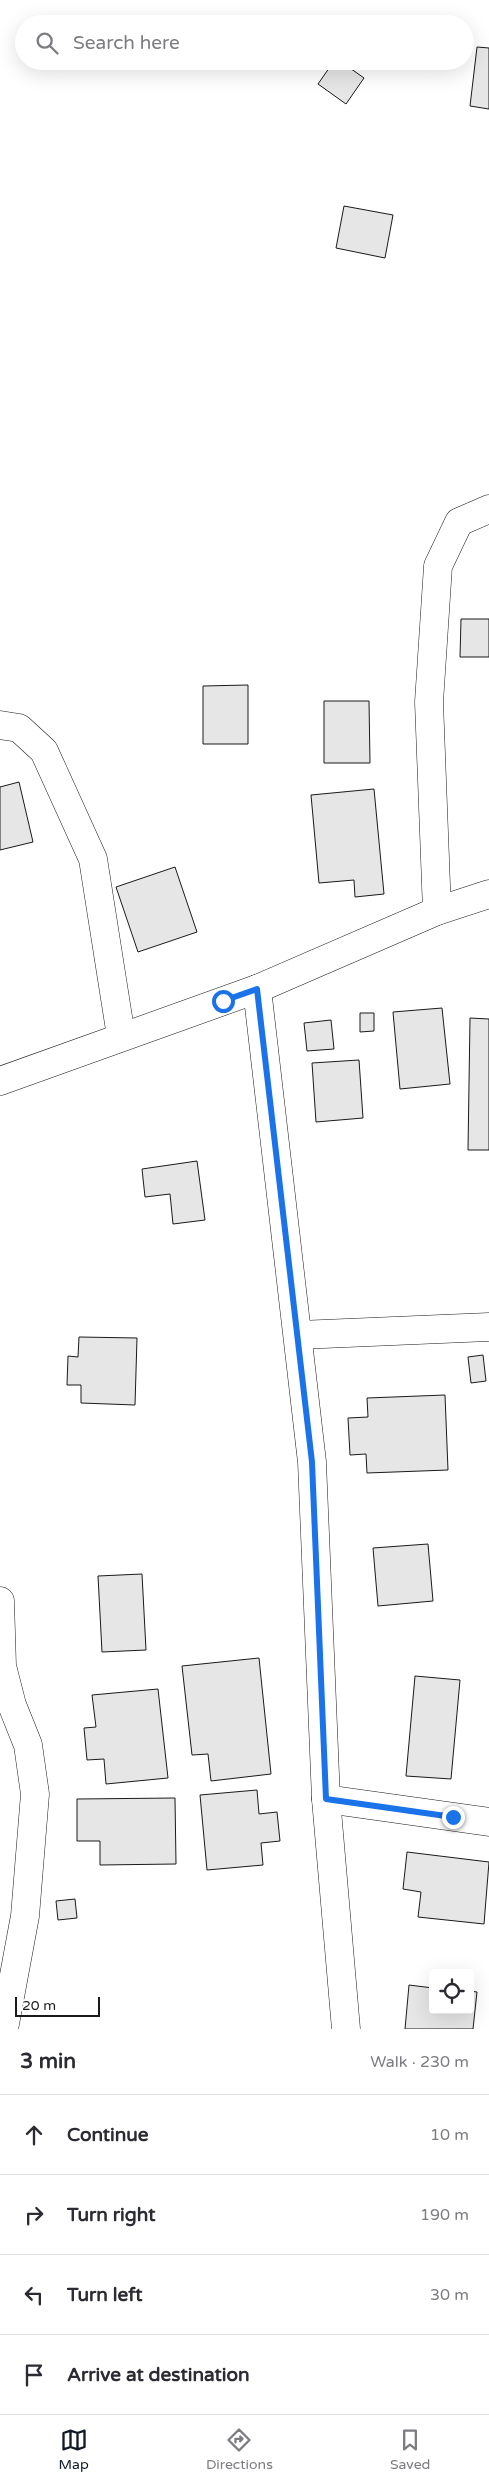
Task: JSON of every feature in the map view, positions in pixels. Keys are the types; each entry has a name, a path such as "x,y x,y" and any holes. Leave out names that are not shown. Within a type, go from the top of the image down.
{"street":[{"path":"437,911 429,702 438,566 459,522 489,509"},
{"path":"0,725 19,728 44,751 93,859 121,1036"},
{"path":"0,1081 121,1036 257,989 437,911 489,894"},
{"path":"257,989 312,1462 326,1799 346,2029"},
{"path":"298,1335 489,1327"},
{"path":"0,1601 2,1666 12,1705 28,1745 35,1794 12,1919 4,2029"},
{"path":"326,1799 489,1822"}],"building":[{"path":"477,47 489,48 489,109 470,106"},
{"path":"328,70 353,70 364,78 346,104 318,84"},
{"path":"344,206 393,215 385,258 336,248"},
{"path":"461,619 489,619 489,657 460,657"},
{"path":"248,685 248,744 203,744 203,686"},
{"path":"324,701 369,701 370,763 324,763"},
{"path":"19,782 33,842 0,850 0,787"},
{"path":"374,789 384,894 355,897 354,880 319,883 311,795"},
{"path":"175,867 197,932 138,952 116,887"},
{"path":"442,1008 450,1084 400,1089 393,1012"},
{"path":"360,1013 374,1013 374,1031 360,1032"},
{"path":"470,1018 489,1019 489,1150 468,1150"},
{"path":"331,1020 334,1049 307,1051 304,1023"},
{"path":"359,1060 363,1118 316,1122 312,1063"},
{"path":"197,1161 205,1220 173,1224 170,1194 145,1197 142,1169"},
{"path":"79,1337 137,1338 135,1405 81,1403 81,1385 67,1385 68,1356 78,1357"},
{"path":"483,1355 486,1381 471,1383 468,1357"},
{"path":"445,1395 448,1470 367,1473 366,1454 350,1455 348,1418 368,1417 367,1398"},
{"path":"428,1544 433,1601 378,1606 373,1548"},
{"path":"142,1574 146,1650 102,1652 98,1576"},
{"path":"259,1658 271,1774 211,1781 208,1754 192,1755 182,1666"},
{"path":"415,1676 460,1680 451,1779 406,1776"},
{"path":"158,1689 168,1778 106,1784 104,1759 87,1760 84,1728 96,1727 92,1695"},
{"path":"257,1790 259,1814 277,1812 280,1841 261,1843 263,1865 207,1870 200,1795"},
{"path":"175,1798 176,1864 100,1865 100,1841 77,1841 77,1799"},
{"path":"407,1852 489,1862 484,1924 418,1917 421,1892 403,1889"},
{"path":"75,1899 77,1918 58,1920 56,1901"},
{"path":"409,1985 429,1988 429,2014 474,2014 474,1992 477,1992 473,2029 405,2029"}],"route":[{"path":"223,1001 257,989 312,1462 326,1799 453,1817"}]}
